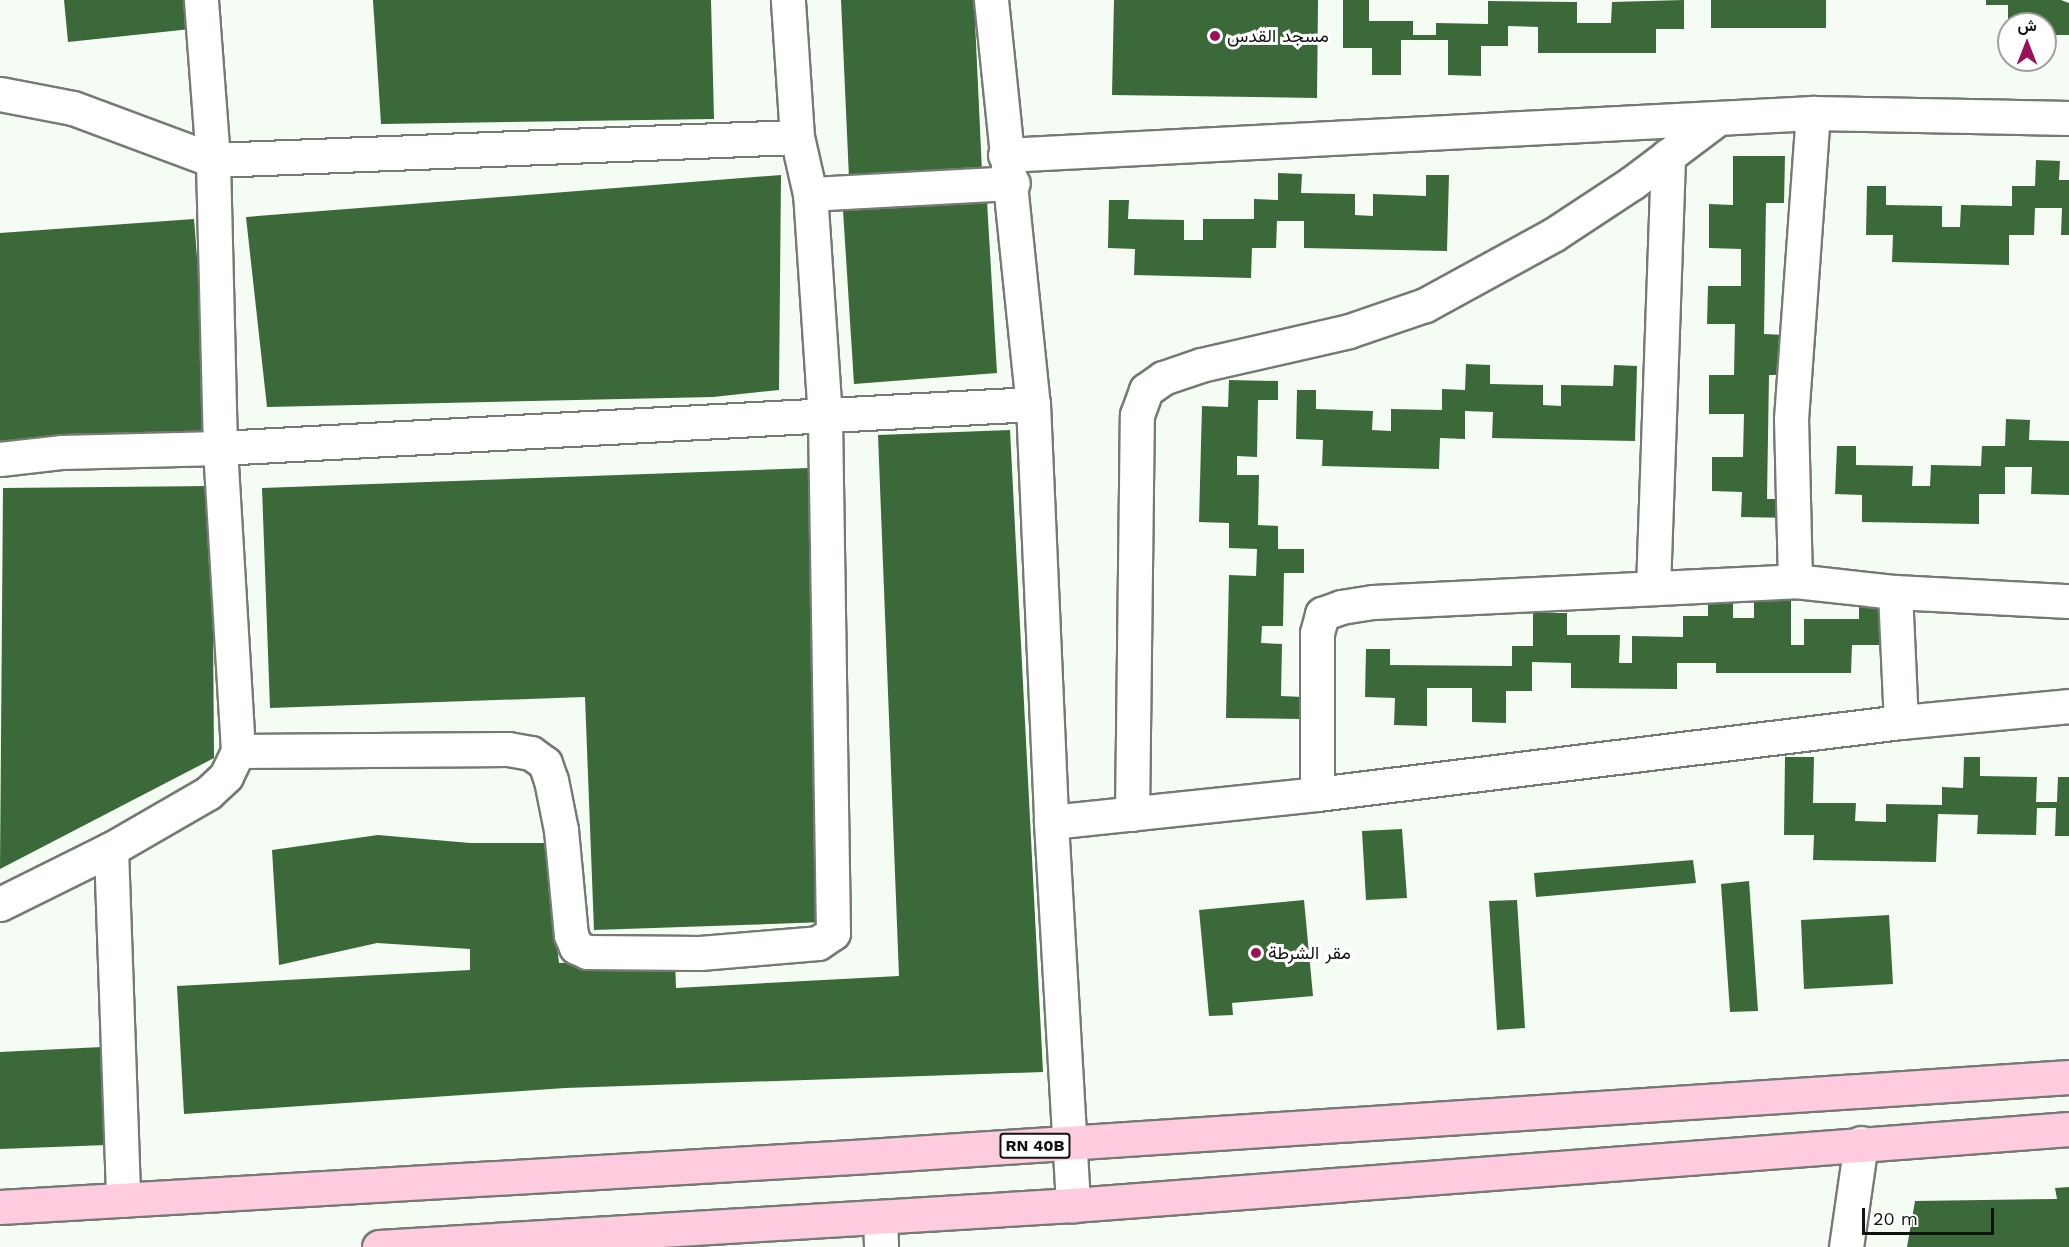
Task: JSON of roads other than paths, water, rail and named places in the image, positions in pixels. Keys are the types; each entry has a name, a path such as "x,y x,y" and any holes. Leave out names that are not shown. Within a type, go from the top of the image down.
{"main road":[{"name":"RN 40B","path":"0,1207 1070,1143 2069,1077"},
{"path":"380,1247 880,1232 1073,1205 1861,1143 2069,1129"}],"street":[{"path":"0,904 111,849 208,793 226,776 238,751 220,448 213,160 201,0"},
{"path":"238,751 508,749 531,753 544,763 550,780 561,830 572,935 576,947 587,952 700,953 818,943 829,938 834,924 825,418 810,194 797,137 788,0"},
{"path":"991,0 1033,404 1051,822 1073,1205"},
{"path":"0,94 73,108 213,160 797,137"},
{"path":"810,194 1009,169 1717,118 1813,113 2069,118"},
{"path":"1795,581 1791,419 1813,113"},
{"path":"1132,813 1137,415 1146,390 1163,378 1201,364 1349,331 1425,305 1553,235 1717,118"},
{"path":"1653,588 1668,155"},
{"path":"0,459 61,452 220,448 825,418 1033,404"},
{"path":"1317,794 1317,633 1322,614 1372,602 1795,581 1895,592 2069,601"},
{"path":"1895,592 1901,722"},
{"path":"1051,822 1317,794 1901,722 2069,706"},
{"path":"111,849 123,1200"},
{"path":"1846,1247 1861,1143"}],"place":[{"name":"مسجد القدس","path":"1215,36"},
{"name":"مقر الشرطة","path":"1256,953"}]}
